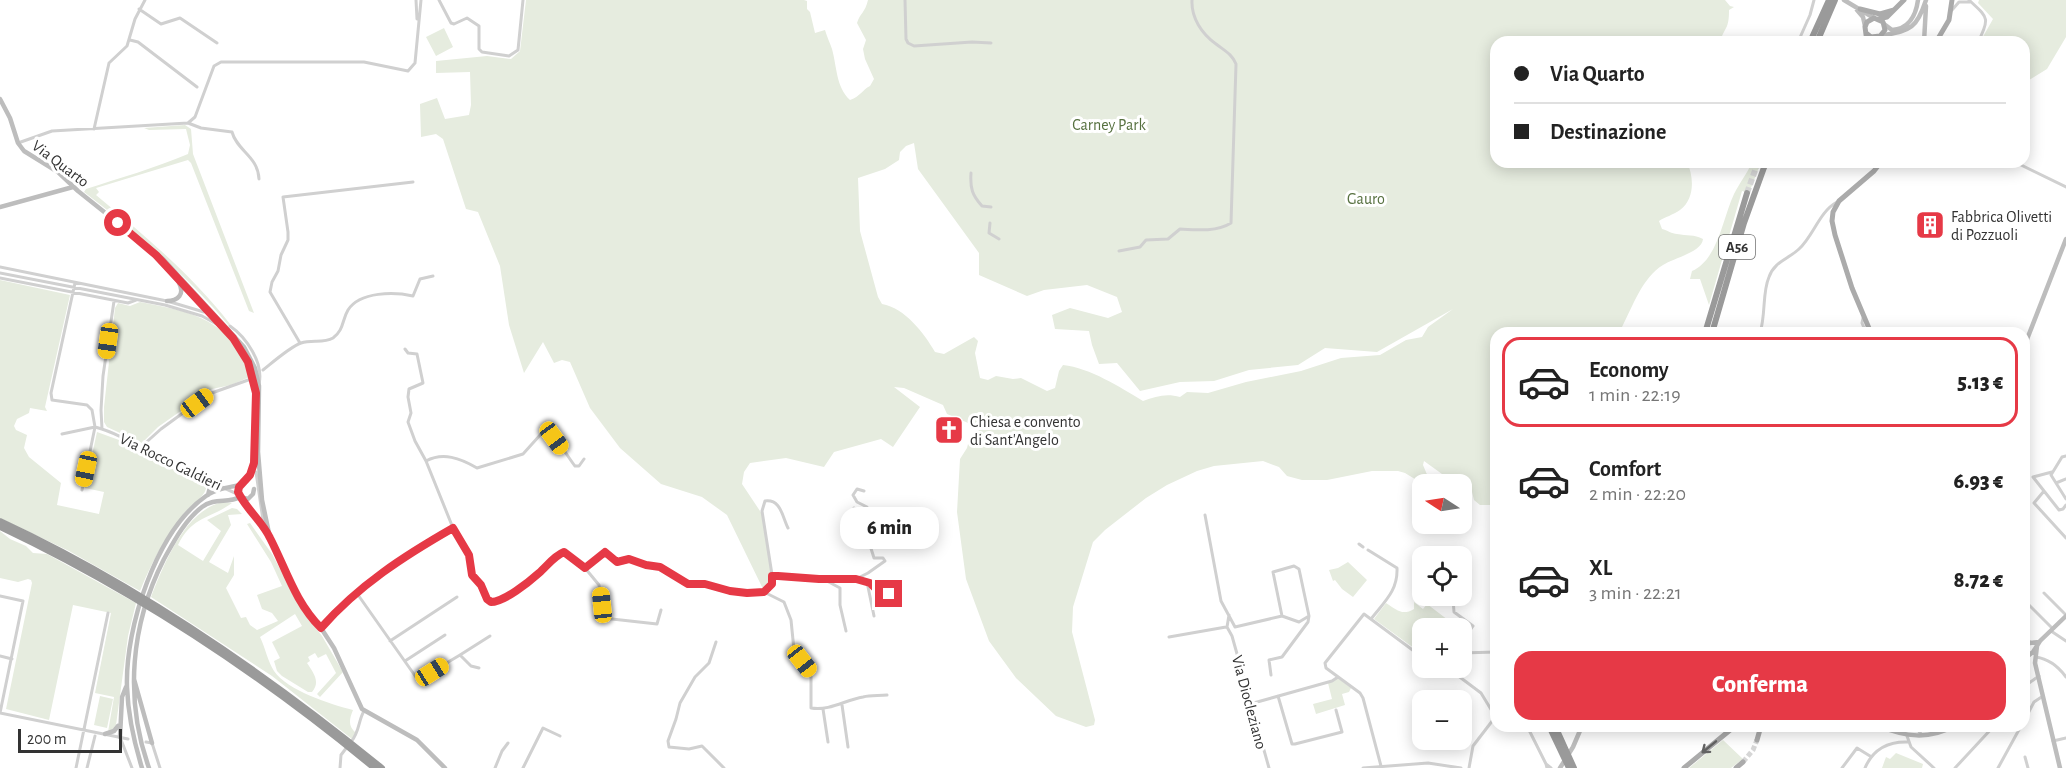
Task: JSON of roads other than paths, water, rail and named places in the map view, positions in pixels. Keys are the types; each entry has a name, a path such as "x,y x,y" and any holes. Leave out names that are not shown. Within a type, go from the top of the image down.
{"highway":[{"path":"1813,36 1829,0"},
{"path":"1820,36 1835,0"},
{"name":"A56","path":"1714,327 1744,223 1764,168"},
{"name":"A56","path":"1708,327 1747,193"},
{"path":"0,522 104,574 195,630 299,702 382,768"},
{"path":"0,527 87,571 193,634 292,703 374,768"},
{"path":"1553,732 1570,758 1571,767"},
{"path":"1557,732 1571,767"}],"main road":[{"path":"1866,36 1867,22 1887,17 1905,0"},
{"path":"1940,36 1948,23 1952,0"},
{"path":"1860,9 1880,14 1894,10"},
{"path":"1876,18 1884,24 1884,32 1880,36"},
{"path":"1865,30 1872,36"},
{"path":"1868,327 1832,224 1833,212 1839,201 1876,168"},
{"path":"1684,768 1728,732"},
{"path":"1757,738 1758,732"},
{"path":"1736,768 1744,765"}],"street":[{"path":"94,130 109,63 125,49 139,9 145,0"},
{"path":"188,123 195,117 214,66 219,63 364,62 408,70 416,63 418,20 415,12 418,0"},
{"path":"439,0 451,23 454,24 467,18 479,26 479,49 482,52 509,56 518,50 523,0"},
{"path":"906,0 904,10 908,43 914,46 991,43"},
{"path":"1119,251 1140,247 1146,240 1168,239 1180,229 1202,230 1232,223 1236,64 1233,56 1214,43 1194,19 1191,11 1192,0"},
{"path":"1801,36 1814,0"},
{"path":"1844,0 1876,18"},
{"path":"1884,24 1892,30 1905,26 1913,18 1918,0"},
{"path":"1880,36 1899,33 1910,28 1918,18 1926,0"},
{"path":"1924,36 1926,0"},
{"path":"1952,10 1959,2 1970,1 1982,10 1985,27 1981,36"},
{"path":"1853,6 1862,15 1865,30"},
{"path":"139,9 162,24 180,18 218,43"},
{"path":"130,40 138,42 197,87"},
{"name":"Via Quarto","path":"0,99 10,118 18,143 26,153 50,166 156,255 238,344 245,355 255,386 254,466 242,484"},
{"path":"18,143 52,131 188,123 201,128 232,132 234,140 255,162 259,179"},
{"path":"2027,168 2066,187"},
{"path":"970,173 970,187 973,196 982,206 991,207"},
{"path":"300,343 270,292 288,240 283,197 413,182"},
{"path":"0,207 73,187"},
{"path":"1762,327 1765,316 1766,285 1773,269 1780,261 1801,247 1824,213 1839,201"},
{"path":"990,223 989,233 999,239"},
{"path":"2030,331 2066,239"},
{"name":"Via Quarto","path":"156,255 163,259 239,340 251,360 259,386 257,488 270,538"},
{"path":"0,267 204,312"},
{"path":"0,275 183,310 202,316 221,327"},
{"path":"263,370 300,343 333,338 342,328 350,308 369,296 396,292 413,296 420,279 433,276"},
{"path":"167,302 174,301 180,296 181,289 178,280"},
{"path":"75,283 51,397 54,401 89,406 93,412 95,427 82,490"},
{"path":"74,290 114,301 128,303 137,300"},
{"name":"Via Rocco Galdieri","path":"102,429 100,410 103,376 114,301"},
{"path":"1863,318 1864,327"},
{"path":"230,326 241,336 253,353 260,372 259,386"},
{"path":"405,349 408,353 417,354 423,383 409,389 411,412 408,422 453,528 469,555 472,575 481,585 487,599 496,602 506,597 537,575 561,552 567,552 599,585 603,618 657,624 661,610"},
{"path":"141,447 161,429 209,394 251,379"},
{"path":"62,434 95,427"},
{"name":"Via Rocco Galdieri","path":"95,427 141,447 164,461 226,487 242,499"},
{"path":"426,461 436,456 449,457 465,461 477,468 523,454 541,434 554,438 575,466 579,466 584,459"},
{"path":"2066,456 2062,457 2051,475 2066,499"},
{"path":"256,472 264,527"},
{"path":"2052,472 2033,477 2060,510 2066,505"},
{"path":"207,479 210,487 208,495"},
{"path":"2056,483 2066,479"},
{"path":"242,484 238,490 242,499 264,527 304,608 334,648 364,711 417,740 445,768"},
{"path":"142,768 130,723 127,686 131,635 155,565 172,535 190,511 208,495 226,487 242,484 250,484 257,488"},
{"path":"146,592 169,549 195,514 214,501 248,499 257,488"},
{"path":"856,579 885,561 882,558 873,557 868,539 852,515 854,508 863,513 868,511 867,507 858,502 853,495 857,489 864,491"},
{"path":"2044,491 2034,503 2066,538"},
{"path":"233,500 242,499"},
{"path":"764,592 772,584 762,511 765,501 773,501 778,505 788,528"},
{"path":"1205,515 1221,601 1235,627 1282,616 1299,622 1310,616"},
{"path":"321,628 340,606 391,565 453,528"},
{"path":"1359,544 1364,547"},
{"path":"1368,550 1396,568 1397,576 1392,594 1371,619"},
{"path":"585,568 605,552 617,562 629,559 660,567 688,584 705,584 747,593 764,592 784,602 791,620 794,650 811,671 810,706 813,709 842,705 864,696 887,695"},
{"path":"1271,675 1269,660 1282,657 1310,616 1299,569 1294,566 1273,572 1282,616"},
{"path":"772,576 856,579 867,582 878,591 902,600"},
{"path":"824,579 840,588 842,617 846,631"},
{"path":"867,582 874,616"},
{"path":"356,592 418,680 490,636"},
{"path":"2030,654 2066,615 2044,593"},
{"path":"0,596 23,601 0,713 128,739"},
{"path":"390,641 457,597"},
{"path":"1454,606 1454,612 1462,618"},
{"path":"2030,606 2052,630 2066,640"},
{"path":"141,609 134,678 138,732 148,768"},
{"path":"76,768 108,613"},
{"path":"1381,766 1363,698 1360,693 1326,668 1325,663 1364,614 1412,650"},
{"path":"1169,637 1227,627 1229,615"},
{"name":"Via Diocleziano","path":"1227,627 1232,636 1269,768"},
{"name":"Via Diocleziano","path":"1232,636 1235,627"},
{"path":"405,661 445,635"},
{"path":"2030,641 2035,644 2038,676 2060,768"},
{"path":"716,642 711,660 695,677 680,703 668,741 669,747 688,749 702,746 724,768"},
{"path":"2030,643 2057,666 2066,677"},
{"path":"1472,654 1490,652"},
{"path":"459,655 471,666 479,668"},
{"path":"0,656 12,659"},
{"path":"2030,660 2036,663"},
{"path":"2030,682 2038,676"},
{"path":"1250,704 1332,681 1338,677"},
{"path":"134,678 149,742 160,768"},
{"path":"1461,678 1481,693 1490,708"},
{"path":"127,686 122,697 120,737 132,768"},
{"path":"1278,696 1292,744 1342,732 1336,710"},
{"path":"2030,710 2034,702 2043,696"},
{"path":"842,705 848,747"},
{"path":"823,708 828,742"},
{"path":"340,768 342,754 357,735 364,711"},
{"path":"105,734 114,732 120,721"},
{"path":"1469,768 1473,746 1490,723"},
{"path":"523,768 543,728 560,736"},
{"path":"1530,732 1548,767"},
{"path":"1560,768 1579,732"},
{"path":"1896,732 1907,736 1939,732"},
{"path":"1955,768 1988,732"},
{"path":"1998,768 2018,732"},
{"path":"87,768 95,736"},
{"path":"1907,736 1916,752 1934,768"},
{"path":"2053,741 2066,738"},
{"path":"495,768 508,742"},
{"path":"1865,768 1870,756 1877,749 1909,742"},
{"path":"1842,768 1857,748 1870,756"},
{"path":"2025,757 2028,768"},
{"path":"1363,768 1440,764 1461,768"}],"tunnel":[{"path":"1747,193 1756,168"},
{"path":"1743,762 1753,750 1757,740"}],"place":[{"name":"Fabbrica Olivetti di Pozzuoli","path":"1930,225"},
{"name":"Chiesa e convento di Sant'Angelo","path":"949,430"}],"park label":[{"name":"Carney Park","path":"1109,124"},
{"name":"Gauro","path":"1366,198"}]}
